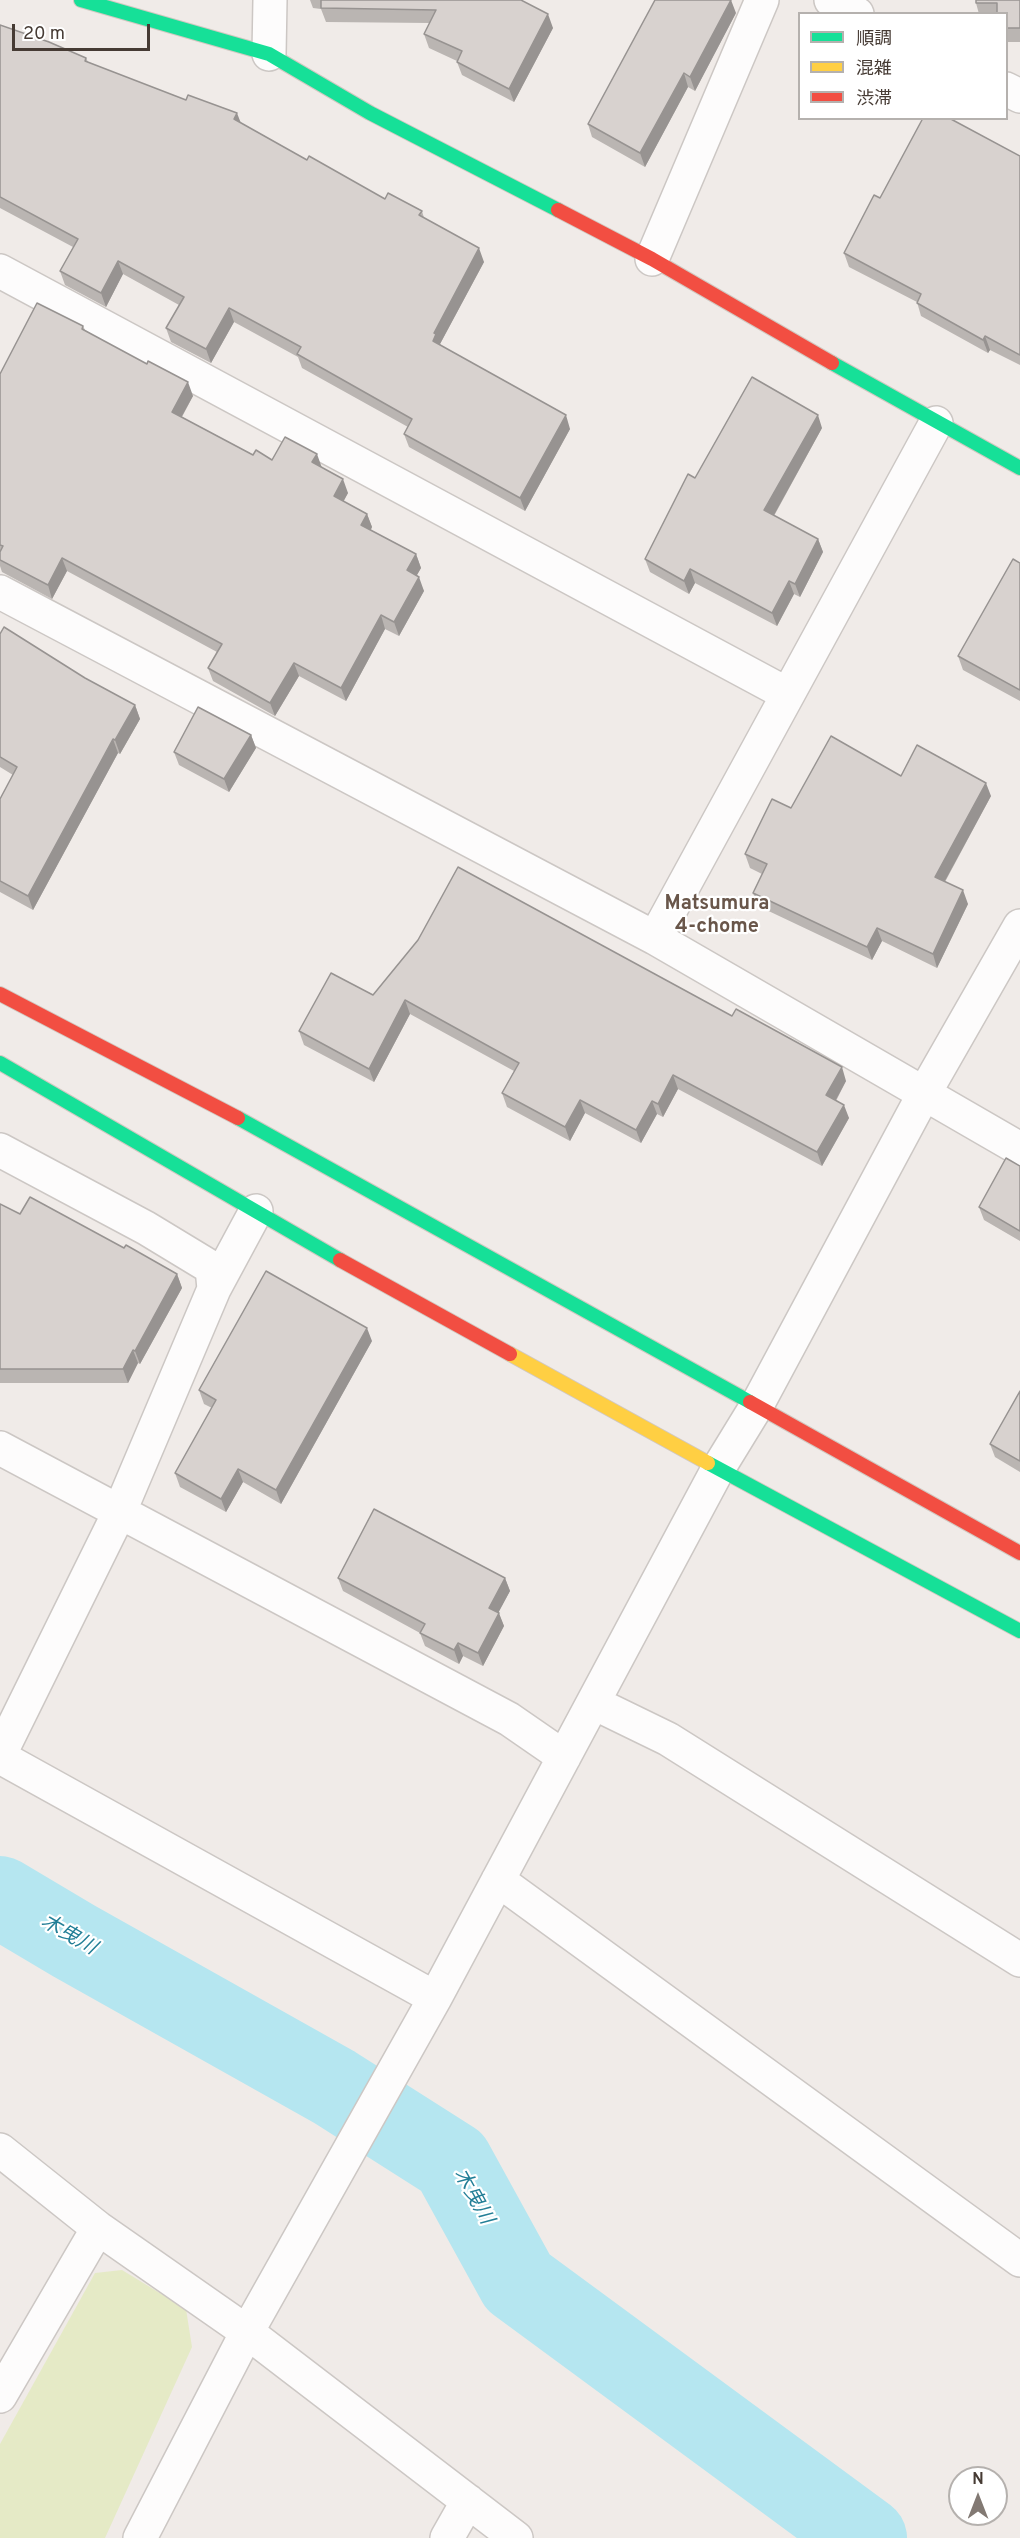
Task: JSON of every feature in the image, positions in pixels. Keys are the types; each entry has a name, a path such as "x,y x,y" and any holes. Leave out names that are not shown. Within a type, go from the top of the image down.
{"street":[{"path":"81,0 269,54 370,113 652,259 936,423 1020,468"},
{"path":"269,54 270,0"},
{"path":"652,259 762,0"},
{"path":"831,0 853,12"},
{"path":"0,271 788,694"},
{"path":"655,938 936,423"},
{"path":"0,592 655,938 925,1092 1020,1149"},
{"path":"140,2538 247,2331 435,1998 718,1469 756,1407 925,1092 1020,926"},
{"path":"0,994 250,1124 1020,1553"},
{"path":"0,1063 256,1211 718,1469 1020,1631"},
{"path":"0,1150 146,1228 212,1268 214,1289"},
{"path":"256,1211 214,1289 119,1513 0,1756 435,1998"},
{"path":"0,1448 509,1719 564,1757"},
{"path":"594,1703 668,1739 1020,1960"},
{"path":"498,1880 1020,2260"},
{"path":"0,2150 98,2228 247,2331 516,2538"},
{"path":"0,2396 98,2228"},
{"path":"447,2538 468,2501"}],"green space":[{"path":"122,2270 186,2309 192,2347 105,2538 0,2538 0,2444 95,2273"}],"building":[{"path":"321,0 521,0 548,14 509,89 457,62 462,51 424,34 436,10 321,8"},
{"path":"655,0 731,0 690,77 684,73 640,153 588,124"},
{"path":"976,0 1020,0 1020,28 1008,28 1008,12 997,12 997,3 976,3"},
{"path":"0,25 49,42 86,58 85,61 186,100 188,95 237,113 234,119 307,160 309,156 385,199 388,193 422,211 419,215 479,248 434,333 436,334 433,341 566,415 520,498 404,434 412,419 297,354 301,347 229,308 206,349 166,328 184,297 118,261 101,293 60,271 78,239 0,197"},
{"path":"922,120 953,120 1020,156 1020,355 985,336 983,340 917,303 921,294 844,253 874,195 880,198"},
{"path":"37,303 83,326 82,329 147,364 148,361 188,382 172,412 253,455 256,450 272,460 285,437 317,454 312,462 343,479 334,496 367,514 361,525 416,554 407,570 419,577 394,622 381,615 341,688 294,663 270,703 208,668 222,644 62,558 48,585 0,560 3,546 0,545 0,374"},
{"path":"752,377 818,415 764,510 818,539 795,584 789,581 772,613 690,569 684,581 645,559 688,474 695,478"},
{"path":"1013,559 1020,563 1020,690 958,656"},
{"path":"4,627 85,678 135,705 115,740 113,739 28,896 0,881 0,799 17,767 0,757 0,634"},
{"path":"198,707 251,735 224,779 174,752"},
{"path":"831,736 901,776 917,745 986,783 935,877 963,890 933,954 877,928 867,947 753,893 767,864 745,854 772,799 791,808"},
{"path":"458,867 732,1016 736,1009 842,1067 826,1095 844,1105 817,1152 673,1075 658,1104 652,1101 636,1130 580,1100 565,1127 502,1093 519,1063 405,1000 369,1069 299,1031 331,973 373,995 418,940"},
{"path":"1006,1158 1020,1166 1020,1231 979,1207"},
{"path":"30,1197 124,1248 126,1245 177,1274 123,1369 0,1369 0,1204 20,1214"},
{"path":"266,1271 367,1328 276,1490 238,1469 221,1499 175,1473 216,1400 199,1390"},
{"path":"1020,1391 1020,1461 990,1444"},
{"path":"374,1509 505,1578 489,1608 499,1613 478,1653 458,1643 454,1650 420,1633 425,1624 338,1578"}],"waterway":[{"name":"木曳川","path":"0,1897 334,2087 452,2162 518,2282 866,2538"}],"traffic: fast":[{"path":"81,0 269,54 370,113 558,210"},
{"path":"832,363 1020,468"},
{"path":"0,1063 340,1260"},
{"path":"238,1118 750,1402"},
{"path":"708,1463 1020,1631"}],"traffic: slow":[{"path":"510,1354 708,1463"}],"traffic: jam":[{"path":"558,210 652,259 832,363"},
{"path":"0,994 238,1118"},
{"path":"340,1260 510,1354"},
{"path":"750,1402 1020,1553"}],"district":[{"name":"Matsumura 4-chome","path":"717,916"}]}
